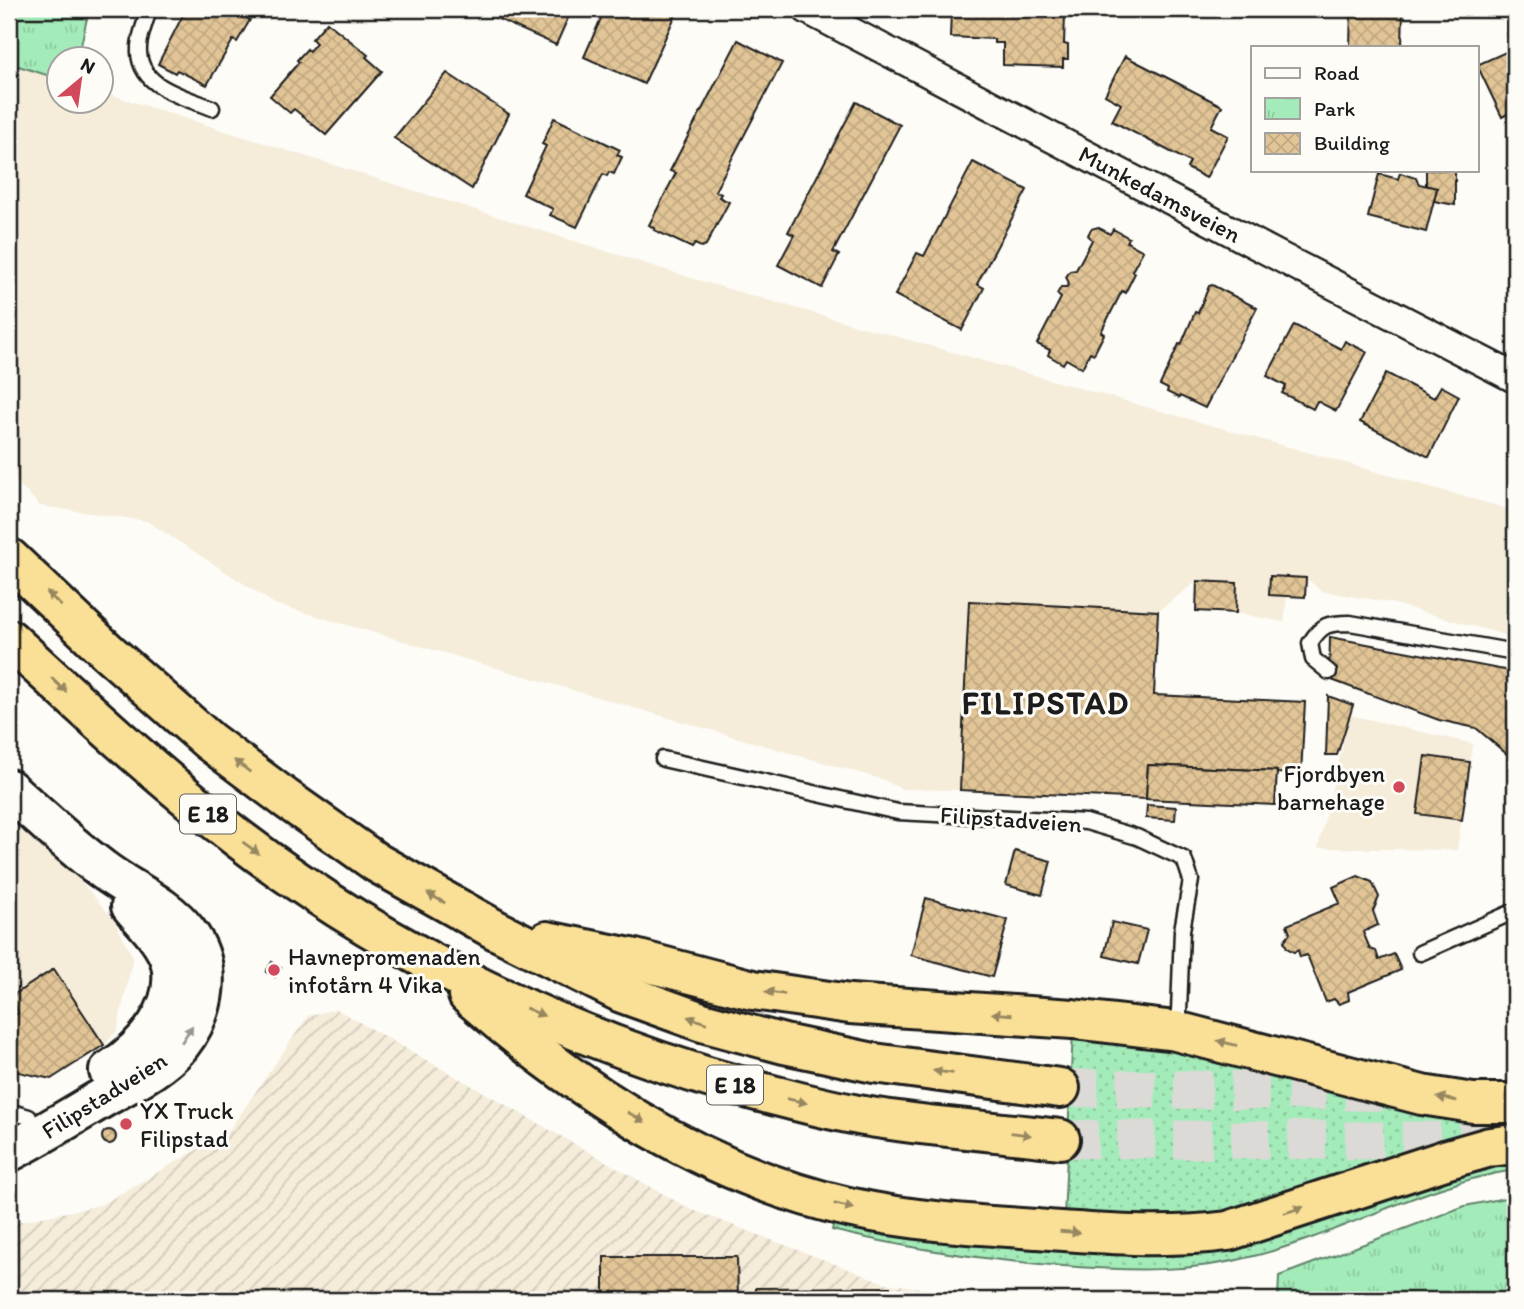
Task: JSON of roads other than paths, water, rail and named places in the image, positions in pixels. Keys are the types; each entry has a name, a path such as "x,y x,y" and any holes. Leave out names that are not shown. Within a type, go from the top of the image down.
{"highway":[{"name":"E 18","path":"13,559 108,652 199,732 285,799 377,863 496,930 622,993 702,1023 874,1063 1060,1088"},
{"name":"E 18","path":"9,639 173,787 240,840 321,897 429,961 518,1005 657,1061 720,1081 864,1116 1060,1139"},
{"path":"496,930 631,958 753,990 850,1004 1073,1019 1176,1031 1422,1094 1473,1103 1515,1103"},
{"path":"429,961 509,1031 577,1082 667,1135 778,1187 850,1208 957,1224 1122,1235 1200,1234 1227,1231 1448,1159 1490,1147 1515,1144"}],"street":[{"name":"Munkedamsveien","path":"807,9 1515,377"},
{"name":"Filipstadveien","path":"9,789 101,869 165,911 187,931 201,954 205,978 202,1005 191,1029 178,1046 155,1067 9,1152"},
{"name":"Filipstadveien","path":"15,1119 113,1069 155,1030 165,1013 171,995 171,963 163,946 101,869"}],"lane":[{"path":"149,9 139,44 139,60 144,71 154,84 212,108"},
{"path":"1329,671 1313,659 1310,643 1318,630 1332,623 1350,623 1515,652"},
{"name":"Filipstadveien","path":"663,759 898,812 1086,821 1137,837 1184,859 1191,880 1182,930 1176,1031"},
{"path":"1420,953 1515,911"}],"tunnel":[{"path":"1060,1088 1384,1092"},
{"path":"1060,1139 1492,1141"}],"place":[{"name":"Fjordbyen barnehage","path":"1399,787"},
{"name":"Havnepromenaden infotårn 4 Vika","path":"274,970"},
{"name":"YX Truck Filipstad","path":"126,1124"}],"district":[{"name":"FILIPSTAD","path":"1046,703"}]}
